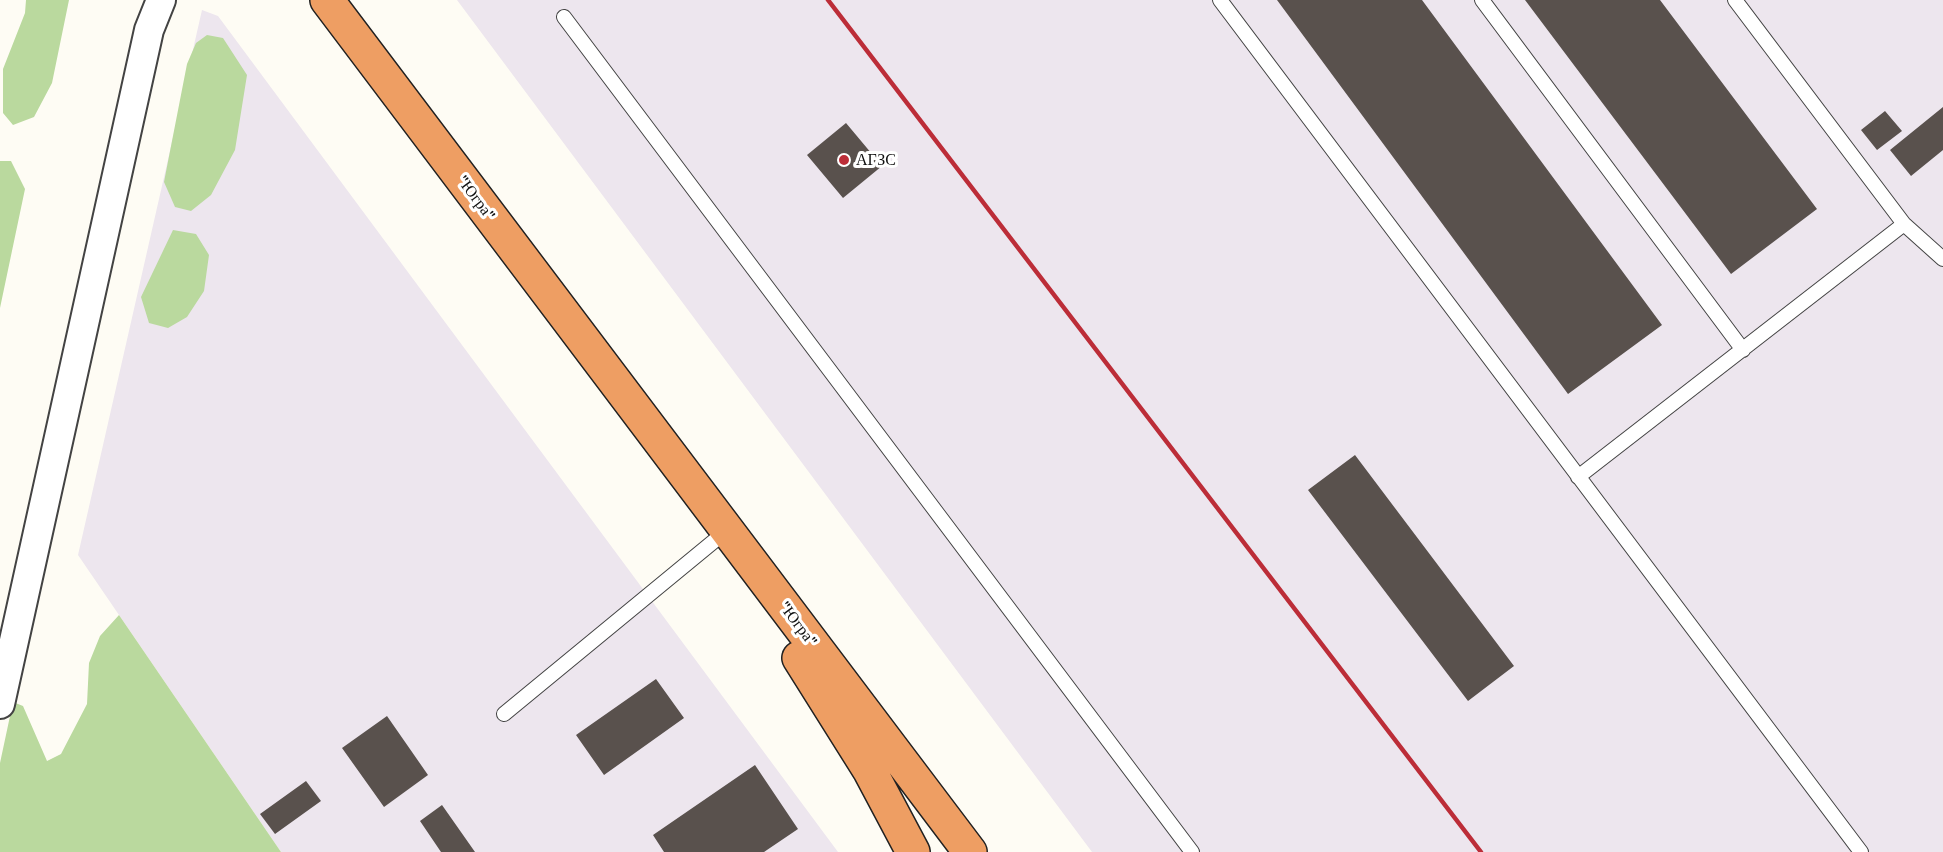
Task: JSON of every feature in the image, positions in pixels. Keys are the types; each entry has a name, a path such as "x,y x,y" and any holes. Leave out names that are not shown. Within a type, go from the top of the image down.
{"highway":[{"name":"\"Югра\"","path":"327,0 970,852"},
{"name":"\"Югра\"","path":"626,397 789,642 870,771 913,852"}],"street":[{"path":"0,704 149,30 161,0"}],"lane":[{"path":"1220,0 1861,852"},
{"path":"1482,0 1743,350"},
{"path":"1735,0 1904,224 1943,259"},
{"path":"564,17 1192,852"},
{"path":"1578,477 1904,224"},
{"path":"504,714 719,537"}],"shaded area":[{"path":"457,0 1943,0 1943,852 1092,852"},
{"path":"202,10 218,16 838,852 281,852 78,555"}],"green space":[{"path":"26,0 69,0 52,83 34,117 13,125 3,113 3,69 25,13"},
{"path":"207,35 223,38 247,75 235,150 211,195 191,211 175,207 164,182 187,64 196,43"},
{"path":"0,161 11,161 25,189 0,308"},
{"path":"173,230 196,234 209,255 204,291 187,317 168,328 149,323 141,297"},
{"path":"119,615 281,852 0,852 0,763 13,702 23,706 47,761 61,754 87,704 89,663 100,636"}],"building":[{"path":"1277,0 1422,0 1662,325 1568,394"},
{"path":"1525,0 1660,0 1817,209 1731,274"},
{"path":"1943,107 1943,150 1911,176 1890,150"},
{"path":"1885,111 1902,131 1877,150 1861,130"},
{"path":"846,123 882,166 843,198 807,155"},
{"path":"1355,455 1514,666 1468,701 1308,490"},
{"path":"656,679 684,718 604,775 576,735"},
{"path":"387,716 428,775 384,807 342,748"},
{"path":"755,765 798,829 764,852 664,852 653,835"},
{"path":"306,781 321,801 275,834 260,814"},
{"path":"442,805 475,852 441,852 420,821"}],"railway":[{"path":"828,0 1481,852"}],"place":[{"name":"АГЗС","path":"844,160"}]}
